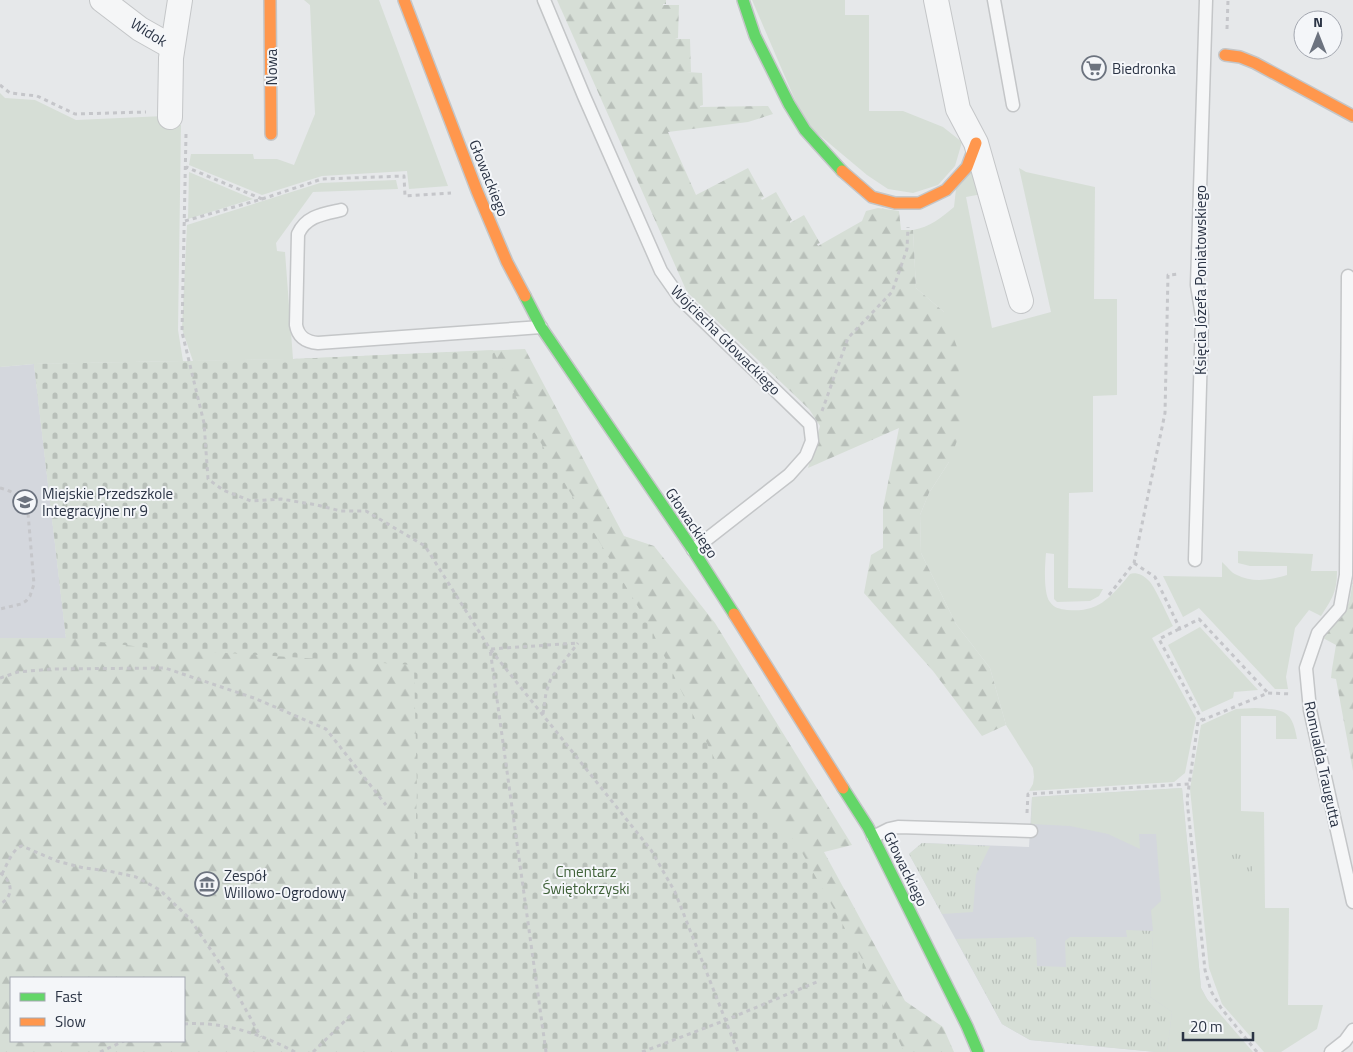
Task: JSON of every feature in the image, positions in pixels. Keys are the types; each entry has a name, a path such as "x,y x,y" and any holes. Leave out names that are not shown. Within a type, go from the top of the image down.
{"street":[{"name":"Widok","path":"102,0 140,29 172,47"},
{"path":"170,114 171,58 180,0"},
{"name":"Nowa","path":"270,0 271,134"},
{"name":"Głowackiego","path":"404,0 477,191 507,262 540,327 692,550 863,819 967,1026 978,1052"},
{"path":"743,0 755,36 789,104 805,130 847,176 872,197 895,204 919,204 946,190 968,167 976,143"},
{"path":"936,0 958,109 976,143 1021,301"},
{"path":"1225,55 1240,56 1255,63 1353,116"}],"lane":[{"name":"Wojciecha Głowackiego","path":"544,0 587,105 661,271 680,298 810,424 811,430"},
{"path":"994,0 1013,105"},
{"name":"Księcia Józefa Poniatowskiego","path":"1195,560 1202,316 1197,285 1206,0"},
{"path":"341,210 312,217 303,225 298,234 296,325 298,332 304,340 318,343 540,327"},
{"name":"Romualda Traugutta","path":"1348,276 1346,575 1340,608 1318,633 1306,668 1310,710 1353,902"},
{"path":"692,550 789,475 806,456 812,441 811,430"},
{"path":"873,837 898,827 1030,831"},
{"path":"1331,1052 1353,1030"}],"path":[{"path":"1227,25 1228,0"},
{"path":"0,86 10,93 37,96 76,114 170,114"},
{"path":"186,151 182,332 204,422 208,479 223,490 251,501 281,499 317,505 341,512 366,511 425,546 490,649 651,850 675,892 738,1052"},
{"path":"186,167 262,199"},
{"path":"185,222 322,179 404,176 405,196 477,191"},
{"path":"811,430 816,427 848,338 892,292 907,248 908,204"},
{"path":"1108,595 1134,563 1165,413 1168,275 1198,272"},
{"path":"0,488 16,495 24,504 28,514 34,584 26,601 0,609"},
{"path":"1134,563 1155,577 1180,629"},
{"path":"1202,720 1159,639 1199,619 1268,693"},
{"path":"490,649 578,643 551,678 546,693 543,715"},
{"path":"490,649 546,1052"},
{"path":"0,678 18,672 52,669 165,668 254,698 326,729 386,805"},
{"path":"1257,1052 1221,1008 1211,991 1205,970 1187,800 1198,722 1268,693 1309,695"},
{"path":"1028,794 1189,784"},
{"path":"0,904 8,898 10,893 9,881 1,873 19,846 57,861 84,868 136,877 160,890 190,919 221,965 260,1037"},
{"path":"642,1052 726,1020 819,981"},
{"path":"313,1052 353,1013"},
{"path":"185,1024 214,1024 239,1029 295,1052"},
{"path":"100,1052 122,1042"}],"shaded area":[{"name":"Miejskie Przedszkole Integracyjne nr 9","path":"34,364 66,638 0,638 0,367"},
{"path":"1182,788 1201,988 1236,1052 1156,1052 1030,1040 1002,1024 909,854 922,843 1029,847 1032,797"}],"green space":[{"path":"304,0 379,0 448,186 409,189 407,171 322,176 262,195 189,165 191,154 253,154 254,159 277,159 294,165 315,114 310,5"},
{"path":"557,0 666,0 666,4 663,5 679,5 678,38 675,39 690,39 691,72 687,72 702,73 703,105 700,107 768,106 773,114 748,122 668,132 696,195 748,168 764,197 761,198 762,200 776,192 792,220 790,223 804,215 820,243 817,244 818,246 862,221 866,211 878,208 899,211 901,230 913,230 916,288 944,312 957,347 963,425 949,462 929,493 920,515 921,553 956,624 990,668 1006,725 982,736 933,671 864,593 871,555 883,548 883,508 899,428 808,468 820,426 809,409 687,292"},
{"path":"752,0 845,0 845,15 869,15 869,111 903,111 943,127 962,142 955,166 938,185 913,193 888,189 867,175 805,123"},
{"path":"0,93 5,98 35,100 76,120 164,116 164,125 181,125 178,330 183,361 34,364 0,367"},
{"path":"1019,168 1026,172 1095,187 1094,299 1117,299 1117,395 1093,396 1093,492 1069,493 1068,588 1103,589 1099,596 1090,601 1057,602 1054,599 1054,554 1046,553 1046,592 1050,602 1055,607 1078,610 1088,609 1103,602 1117,590 1130,574 1139,574 1151,583 1173,626 1152,638 1196,718 1185,773 1174,782 1029,791 1033,784 1033,768 1006,725 990,668 956,624 921,553 920,515 929,493 949,462 944,312 916,288 913,230 930,224 954,207 956,189 970,169 982,194 966,197 992,328 1051,312"},
{"path":"189,172 253,199 188,219"},
{"path":"396,180 398,189 313,192 276,243 277,251 285,252 293,359 193,361 182,329 187,225 320,183"},
{"name":"Cmentarz Świętokrzyski","path":"525,349 624,536 654,546 715,623 852,845 824,852 905,1001 943,1027 954,1052 0,1052 0,638 66,638 34,364 293,359"},
{"name":"Cmentarz Świętokrzyski","path":"493,350 529,423 650,627 722,774 796,842 861,957 904,1052 408,1052 417,790 414,665 150,648 66,638 34,364 293,359"},
{"path":"1238,551 1313,554 1311,571 1337,571 1333,595 1321,616 1309,610 1295,628 1286,677 1288,689 1275,689 1199,608 1183,617 1163,576 1222,577 1222,562 1231,571 1243,578 1255,580 1287,575 1287,566 1250,566 1238,563"},
{"path":"1353,581 1353,771 1336,679 1331,678 1336,645 1323,638 1349,603"},
{"path":"1200,627 1258,690 1234,692 1233,698 1202,712 1168,645"},
{"path":"1236,709 1272,709 1289,716 1297,739 1276,739 1276,716 1241,716 1241,811 1264,812 1265,908 1289,908 1288,1005 1323,1005 1317,1029 1281,1052 1264,1052 1222,1004 1209,968 1190,789 1201,725"},
{"path":"1182,788 1201,988 1207,999 1253,1052 1167,1052 1172,1012 1150,997 1153,931 1151,910 1161,901 1156,834 1139,834 1140,849 1108,834 1070,826 1031,824 1032,797"},
{"path":"922,843 990,846 976,875 973,912 942,914 909,854"},
{"path":"1226,850 1248,852 1253,858 1253,878 1227,876"},
{"path":"1126,930 1153,931 1150,997 1172,1012 1167,1052 1030,1040 1002,1024 956,939 1034,937 1036,939 1037,966 1066,967 1065,941 1070,937 1127,937"}],"traffic: fast":[{"path":"743,0 755,36 789,104 805,130 842,171"},
{"path":"525,296 541,327 693,550 734,614"},
{"path":"843,788 868,827 967,1026 978,1052"}],"traffic: slow":[{"path":"270,0 271,134"},
{"path":"404,0 477,191 507,262 525,296"},
{"path":"1225,55 1240,57 1255,63 1353,116"},
{"path":"842,171 872,197 895,203 919,203 946,190 967,167 976,143"},
{"path":"734,614 843,788"}],"place":[{"name":"Biedronka","path":"1094,68"},
{"name":"Miejskie Przedszkole Integracyjne nr 9","path":"25,502"},
{"name":"Zespół Willowo-Ogrodowy","path":"207,884"}]}
